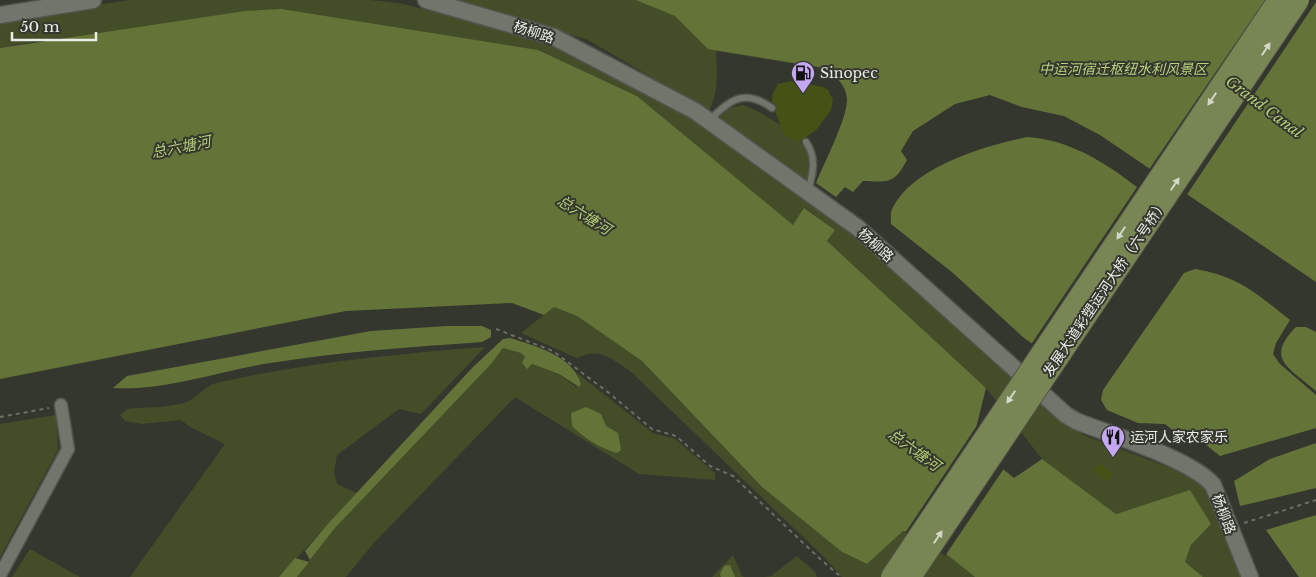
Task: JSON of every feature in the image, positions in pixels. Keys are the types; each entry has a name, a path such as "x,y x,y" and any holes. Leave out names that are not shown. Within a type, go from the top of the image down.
{"main road":[{"name":"发展大道彩塑运河大桥（六号桥）","path":"890,577 1278,0"},
{"name":"发展大道彩塑运河大桥（六号桥）","path":"911,577 1299,0"}],"street":[{"path":"0,15 93,0"},
{"name":"杨柳路","path":"426,0 554,37 695,111 858,228 1066,415 1076,421 1182,463 1208,478 1213,485 1250,577"},
{"path":"0,575 68,449 60,405"}],"lane":[{"path":"709,121 731,100 746,98 764,102 772,108"},
{"path":"806,142 812,154 814,165 808,192"}],"path":[{"path":"496,329 553,351 609,393 652,429 676,436 710,466 733,476 818,558 841,577"},
{"path":"0,417 60,405"},
{"path":"1230,528 1316,500"}],"green space":[{"path":"130,0 370,0 399,3 549,40 700,122 810,199 1083,435 1197,478 1211,500 1242,577 1203,577 1185,562 1191,545 1211,524 1190,491 1116,514 1042,459 986,388 827,241 835,230 805,208 794,226 637,96 538,50 470,40 53,38 0,48 0,20"},
{"name":"中运河宿迁枢纽水利风景区","path":"457,0 1256,0 1100,135 1064,116 1022,107 990,95 716,51 716,89 709,111 588,40"},
{"path":"743,105 772,119 800,142 810,159 807,183 717,120 729,108"},
{"path":"554,307 577,316 642,361 762,487 842,552 867,564 902,531 921,534 975,577 842,577 824,557 630,371 605,356 592,354 577,358 521,333"},
{"path":"485,347 421,414 399,409 337,455 334,472 337,484 357,493 279,577 130,577 225,444 190,427 181,420 142,424 125,421 120,415 127,409 177,405 192,399 216,383 282,370 384,356"},
{"path":"503,348 521,353 532,364 559,374 576,387 581,384 577,373 653,433 675,439 715,473 715,480 639,474 515,397 373,544 346,577 297,577 335,528 492,363"},
{"path":"56,415 58,450 0,557 0,424"},
{"path":"30,549 80,577 12,577"},
{"path":"733,555 742,576 745,577 712,577"},
{"path":"797,556 815,572 817,577 765,577 771,576"}],"water":[{"name":"Grand Canal","path":"636,0 1316,0 1316,282 1100,135 1064,116 1022,107 990,95 955,104 913,131 901,151 907,160 898,174 890,180 879,182 863,181 853,192 845,187 836,197 816,183 846,108 845,89 834,75 819,67 708,49 675,16"},
{"name":"总六塘河","path":"281,9 538,50 637,96 793,225 804,208 835,230 827,241 986,388 972,444 1014,478 1042,459 1116,514 1190,490 1211,524 1191,545 1185,562 1203,577 975,577 921,534 903,531 867,564 842,552 762,487 642,361 577,316 554,307 544,315 512,303 346,311 0,379 0,48 245,11"},
{"path":"1027,137 1066,145 1084,153 1136,186 1167,212 1066,367 1024,338 953,273 891,224 891,211 902,194 915,181 932,170 991,146"},
{"path":"1195,269 1235,281 1256,294 1290,320 1276,343 1273,354 1280,364 1316,395 1316,428 1220,456 1205,444 1184,439 1165,424 1138,423 1107,410 1101,400 1103,390 1184,273"},
{"path":"447,326 482,326 491,330 491,337 482,342 376,350 296,359 250,366 172,384 113,388 127,376 371,331"},
{"path":"1296,327 1306,327 1316,332 1316,391 1290,369 1281,355 1282,347"},
{"path":"510,338 542,349 562,359 577,374 581,384 579,387 559,374 532,364 527,369 522,363 525,357 521,353 503,348 492,363 335,528 310,560 305,551 327,525 473,367 503,339"},
{"path":"586,407 601,414 606,426 618,433 621,450 617,453 593,442 572,426 571,413"},
{"path":"1316,443 1316,488 1240,506 1234,481 1270,459"},
{"path":"1316,515 1316,577 1299,577 1266,530"},
{"path":"295,558 309,562 297,577 279,577"},
{"path":"730,565 735,577 721,577 720,574 724,566"}],"pier":[{"path":"1265,0 1316,0 1316,2 1186,196 1148,171"},
{"path":"1139,184 1169,210 1168,221 1068,368 1065,369 1030,346"},
{"path":"980,421 974,444 1005,467 945,556 920,536 905,533"}],"building":[{"path":"791,81 823,87 828,90 833,100 831,110 817,129 800,142 785,136 775,112 777,106 772,102 772,95 778,84"},
{"path":"1100,463 1113,474 1107,481 1093,471"}],"place":[{"name":"Sinopec","path":"803,94"},
{"name":"运河人家农家乐","path":"1113,458"}]}
